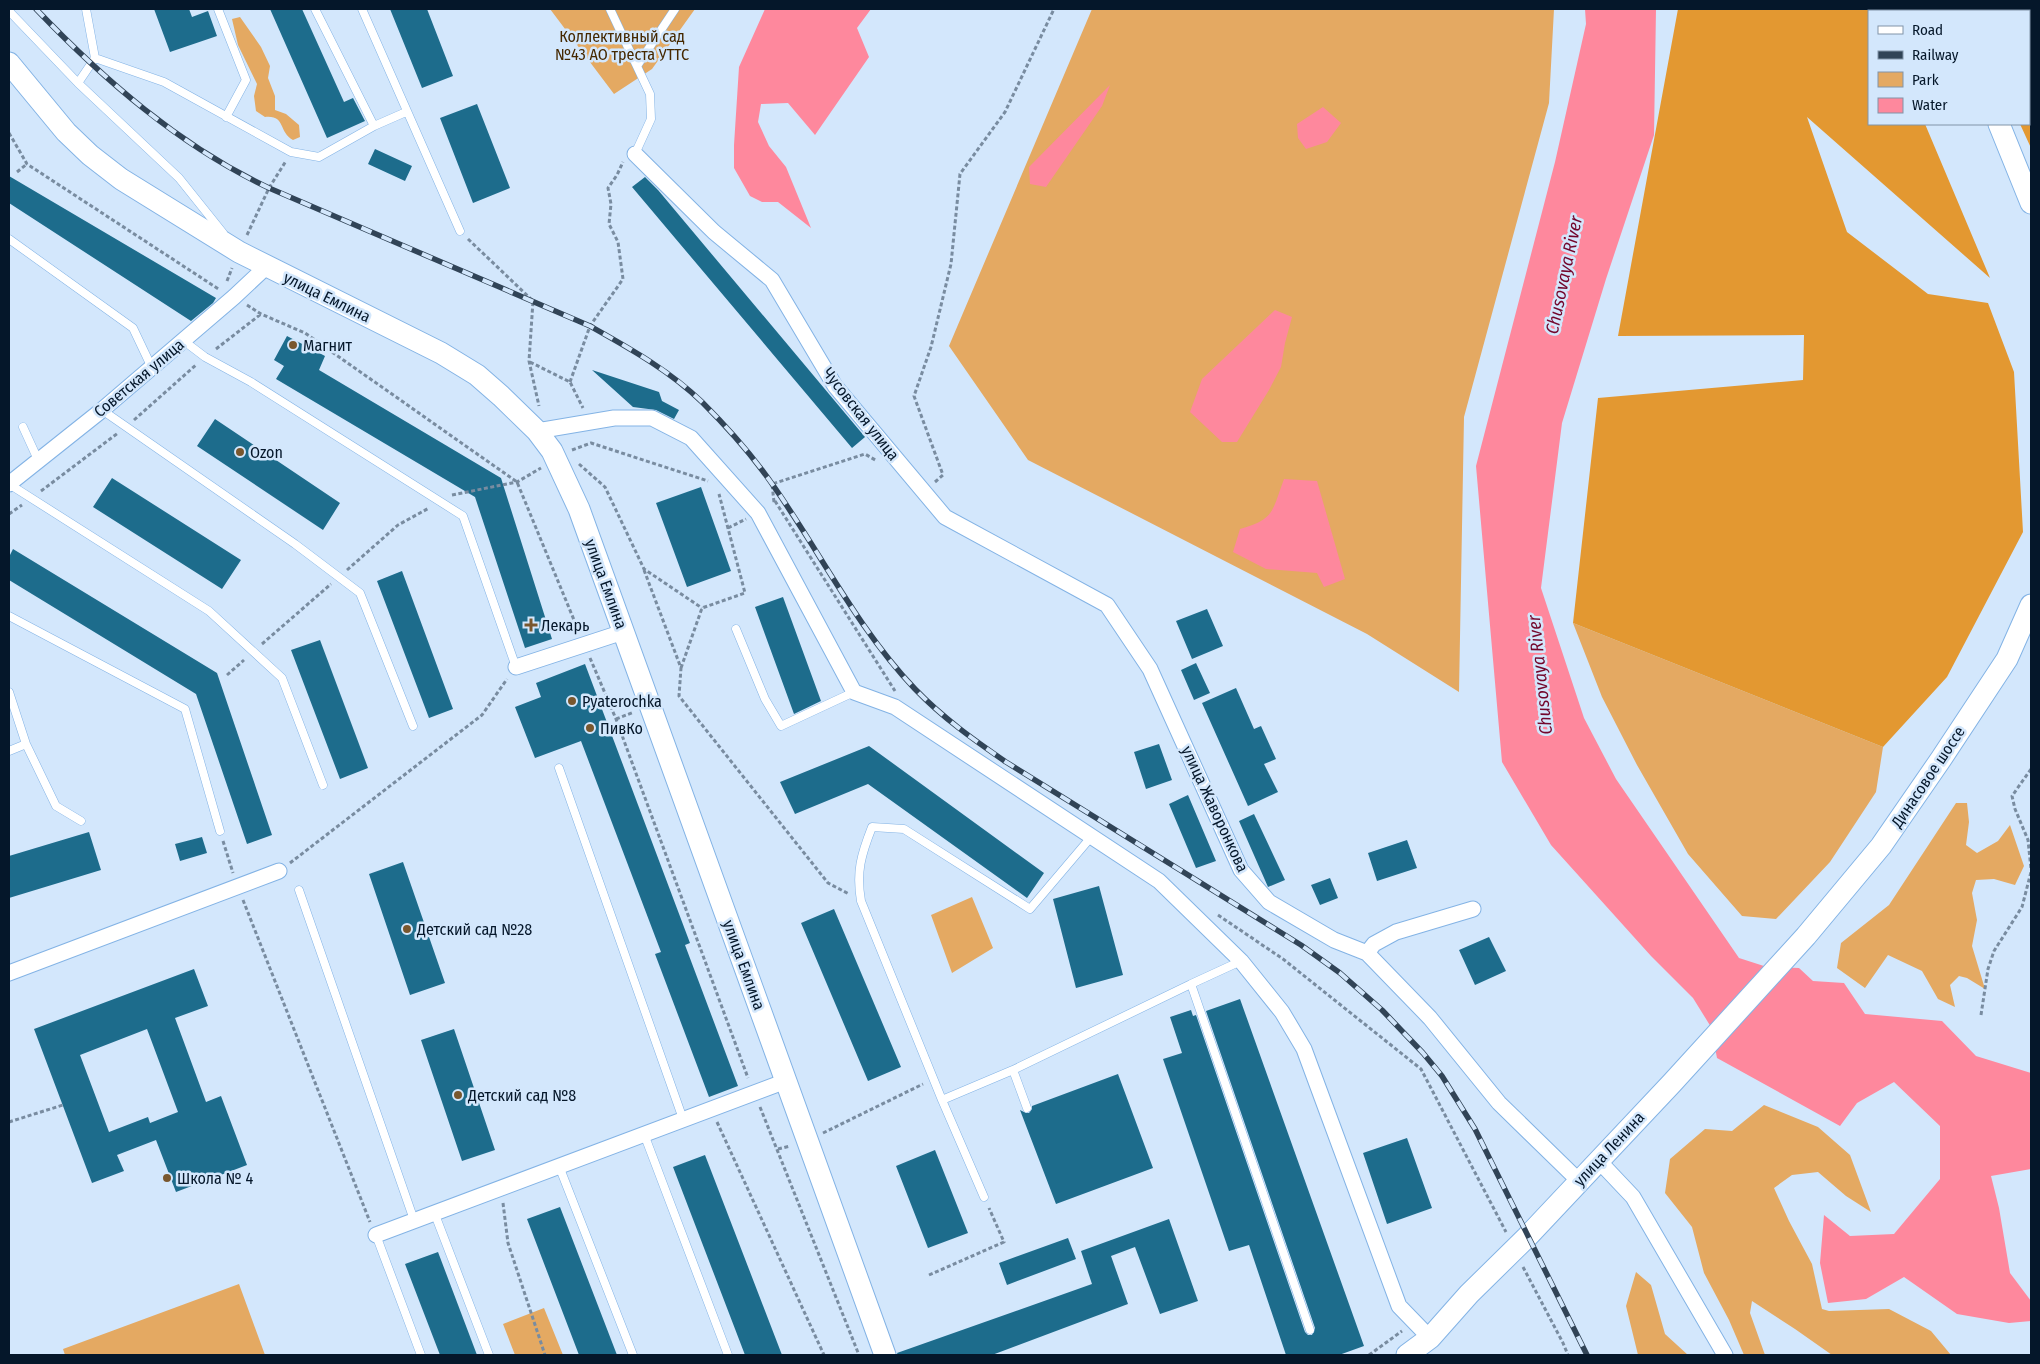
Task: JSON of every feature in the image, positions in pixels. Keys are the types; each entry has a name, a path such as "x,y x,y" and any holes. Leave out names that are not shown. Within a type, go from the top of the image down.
{"street":[{"name":"улица Емлина","path":"9,63 66,132 90,155 121,179 238,252 477,375 544,430 561,456 885,1355"},
{"path":"1999,125 2031,203"},
{"name":"Чусовская улица","path":"635,154 714,232 772,280 835,386 945,517 1107,605"},
{"name":"Советская улица","path":"9,484 39,462 184,341 266,267"},
{"path":"544,430 614,418 652,418 691,438 758,513 854,692 895,707 1159,881 1241,961 1282,1012 1304,1048 1398,1306 1430,1338"},
{"name":"улица Жаворонкова","path":"1107,605 1150,670 1241,870 1268,902 1334,940 1367,953 1430,1018 1499,1103 1579,1181"},
{"name":"Динасовое шоссе","path":"1806,936 1881,846 1941,759 2007,659 2031,605"},
{"path":"516,667 623,632"},
{"path":"9,973 279,871"},
{"path":"1367,953 1374,944 1396,932 1473,909"},
{"name":"улица Ленина","path":"1408,1355 1430,1338 1469,1294 1527,1237 1672,1083 1806,936"},
{"path":"376,1235 786,1081"},
{"path":"1598,1160 1633,1197 1725,1355"}],"lane":[{"path":"78,83 95,58 86,9"},
{"path":"218,9 246,80 226,117"},
{"path":"315,9 374,126"},
{"path":"362,9 460,231"},
{"path":"610,9 650,94 651,119 635,154"},
{"path":"637,66 675,9"},
{"path":"9,11 78,83 179,178 238,252"},
{"path":"95,58 164,82 291,152 319,158 374,126 406,112"},
{"path":"9,239 133,328 152,368"},
{"path":"184,341 205,357 251,382 463,516 516,667"},
{"path":"102,410 295,544 360,593 413,726"},
{"path":"23,427 39,462"},
{"path":"9,484 209,611 282,678 323,785"},
{"path":"9,616 185,708 220,831"},
{"path":"736,628 765,699 781,726 854,692"},
{"path":"9,692 26,744 56,806 81,821"},
{"path":"9,751 26,744"},
{"path":"559,768 683,1119"},
{"path":"984,1197 942,1100 862,901 858,884 860,856 872,827 904,829 1030,909 1092,836"},
{"path":"299,890 414,1220"},
{"path":"942,1100 1013,1070 1241,961"},
{"path":"1191,984 1310,1330"},
{"path":"1013,1070 1027,1108"},
{"path":"644,1134 728,1355"},
{"path":"559,1166 633,1355"},
{"path":"434,1212 489,1355"},
{"path":"376,1235 421,1355"}],"path":[{"path":"924,491 944,475 914,396 931,347 951,264 960,174 1006,112 1054,9"},
{"path":"222,292 238,252 269,188 291,152"},
{"path":"570,382 590,326 623,279 618,242 610,224 611,204 608,188 617,175 622,162 635,154"},
{"path":"17,172 27,164"},
{"path":"460,231 533,301 530,361 544,430"},
{"path":"9,514 127,426 205,357 261,314"},
{"path":"530,361 570,382 586,414 591,443"},
{"path":"451,495 517,482 561,456 591,443 716,484"},
{"path":"728,528 758,513 774,501 772,484 865,454 882,464"},
{"path":"561,456 605,487 644,570 681,668"},
{"path":"702,608 745,592 719,492"},
{"path":"644,570 702,608"},
{"path":"702,608 681,668 678,696 828,883 862,901"},
{"path":"279,871 482,715 516,667"},
{"path":"1981,1015 1988,969 1994,951 2022,907 2031,871 2028,840 2015,809 2012,796 2031,769"},
{"path":"220,831 238,888 376,1235"},
{"path":"778,1149 808,1141 934,1079"},
{"path":"9,1122 63,1105"},
{"path":"711,1108 824,1355"},
{"path":"501,1188 508,1243 545,1355"},
{"path":"928,1274 1004,1242 984,1197"},
{"path":"1369,1355 1414,1322"}],"green space":[{"name":"Коллективный сад №43 АО треста УТТС","path":"550,9 695,9 652,69 614,94"},
{"path":"1092,9 1554,9 1549,103 1464,417 1459,692 1367,634 1028,460 949,346"},
{"path":"240,17 261,47 270,66 268,78 275,96 275,110 286,114 299,125 300,137 293,140 285,133 279,121 272,117 265,117 256,111 254,96 257,84 238,45 232,19"},
{"path":"1573,623 1883,747 1876,792 1830,862 1776,919 1742,916 1688,854 1637,765 1602,697"},
{"path":"1956,803 1967,803 1969,822 1966,845 1977,853 1998,841 2010,825 2024,866 2015,885 1994,879 1976,880 1972,893 1977,920 1972,946 1985,989 1967,978 1959,976 1950,985 1955,1007 1938,999 1922,971 1888,955 1865,988 1837,968 1841,943 1889,905"},
{"path":"972,897 993,948 952,973 931,915"},
{"path":"1764,1105 1818,1127 1850,1155 1871,1212 1846,1196 1818,1172 1792,1175 1774,1188 1812,1264 1822,1309 1829,1311 1889,1309 1931,1331 1951,1355 1832,1355 1752,1301 1750,1313 1765,1355 1744,1355 1729,1320 1704,1273 1692,1227 1665,1193 1670,1159 1705,1129 1732,1131"},
{"path":"1636,1272 1651,1285 1665,1334 1688,1355 1638,1355 1626,1306"},
{"path":"239,1284 265,1355 65,1355 63,1349"},
{"path":"544,1308 563,1355 515,1355 503,1324"}],"shaded area":[{"path":"1678,9 1874,9 1868,10 1868,125 1925,125 1990,278 1807,117 1847,232 1928,294 1988,303 2014,372 2023,532 1947,677 1883,747 1573,623 1598,398 1803,380 1804,335 1618,336"},
{"path":"2030,94 2031,98 2031,148 2020,125 2030,125"}],"water":[{"path":"765,9 871,9 857,28 869,57 815,135 788,103 761,104 758,122 769,146 786,167 811,228 778,202 762,202 750,196 734,168 739,67"},
{"name":"Chusovaya River","path":"1585,9 1656,9 1654,135 1606,279 1562,423 1541,588 1584,718 1616,779 1739,958 1767,967 1799,968 1813,981 1844,983 1865,1014 1942,1021 1976,1056 2031,1073 2031,1169 1991,1176 1999,1208 2010,1273 2031,1301 2031,1321 2009,1323 1957,1314 1904,1277 1866,1299 1828,1303 1820,1263 1824,1215 1850,1236 1894,1234 1940,1179 1940,1126 1894,1082 1857,1103 1840,1126 1717,1058 1711,1027 1693,998 1651,956 1551,845 1502,762 1476,466 1555,162 1586,24"},
{"path":"1110,85 1102,106 1046,187 1030,184 1029,167"},
{"path":"1323,107 1341,123 1327,142 1306,149 1298,138 1297,124"},
{"path":"1275,310 1292,317 1281,367 1237,442 1222,442 1190,412 1202,379"},
{"path":"1284,479 1317,481 1345,579 1324,587 1317,573 1266,569 1233,552 1240,529 1260,521 1271,512"}],"building":[{"path":"154,9 189,9 192,17 208,11 217,36 170,52"},
{"path":"270,9 302,9 344,102 353,98 365,121 327,138"},
{"path":"390,9 427,9 453,76 422,88"},
{"path":"477,104 510,188 473,203 440,118"},
{"path":"375,149 412,166 405,181 368,164"},
{"path":"9,176 216,298 213,303 191,321 9,203"},
{"path":"645,177 658,190 865,437 852,448 632,187"},
{"path":"287,336 325,356 319,370 501,478 552,639 525,648 475,497 276,379 284,366 274,360"},
{"path":"592,370 659,392 662,401 679,410 674,419 656,410 633,407"},
{"path":"215,419 340,503 323,530 197,446"},
{"path":"112,478 241,560 222,589 93,507"},
{"path":"701,487 731,571 687,587 656,503"},
{"path":"13,549 217,673 272,835 247,844 196,694 9,580 9,557"},
{"path":"402,571 453,709 429,718 377,581"},
{"path":"783,597 821,701 794,714 755,607"},
{"path":"1207,609 1223,646 1192,659 1176,621"},
{"path":"320,640 368,768 340,779 291,650"},
{"path":"1196,663 1210,693 1194,700 1181,670"},
{"path":"585,664 690,943 685,945 738,1086 709,1097 655,954 661,952 581,741 535,758 515,707 541,697 536,683"},
{"path":"1236,688 1254,729 1261,726 1276,759 1264,764 1278,792 1248,806 1202,703"},
{"path":"1159,744 1172,780 1146,789 1134,752"},
{"path":"869,746 1044,873 1027,898 868,784 795,814 780,782"},
{"path":"1188,795 1216,861 1196,868 1169,804"},
{"path":"1254,814 1285,880 1268,887 1239,821"},
{"path":"89,832 101,870 9,898 9,856"},
{"path":"202,837 207,853 180,861 175,844"},
{"path":"1407,840 1417,868 1377,881 1368,853"},
{"name":"Детский сад №28","path":"403,862 445,983 410,995 369,874"},
{"path":"1330,878 1338,898 1320,905 1311,885"},
{"path":"1099,886 1123,975 1076,988 1053,899"},
{"path":"834,909 901,1067 868,1081 801,923"},
{"path":"1489,937 1506,971 1475,985 1459,950"},
{"path":"194,969 208,1006 175,1018 206,1102 221,1096 247,1165 176,1192 156,1140 117,1155 124,1171 92,1183 34,1029","holes":["147,1029 178,1112 150,1123 148,1117 109,1132 80,1055"]},
{"path":"1240,999 1364,1346 1339,1355 1286,1355 1249,1245 1229,1251 1163,1059 1182,1053 1170,1017 1191,1010 1193,1016 1196,1015 1305,1332 1308,1335 1312,1335 1315,1328 1206,1011"},
{"name":"Детский сад №8","path":"454,1029 495,1150 462,1161 421,1040"},
{"path":"1118,1074 1153,1168 1056,1204 1020,1110 1029,1113 1032,1106"},
{"path":"1407,1138 1432,1208 1387,1224 1363,1153"},
{"path":"935,1150 968,1233 928,1248 896,1166"},
{"path":"705,1155 782,1355 745,1355 673,1167"},
{"path":"560,1207 617,1355 579,1355 527,1219"},
{"path":"1169,1219 1198,1301 1160,1314 1135,1247 1111,1256 1128,1304 992,1355 898,1355 897,1353 1092,1284 1081,1251"},
{"path":"1068,1238 1076,1259 1007,1285 999,1263"},
{"path":"438,1252 477,1355 440,1355 405,1264"}],"railway":[{"path":"36,9 116,86 174,132 236,171 269,188 590,326 648,360 689,390 741,443 755,461 800,525 872,637 915,689 937,710 1006,762 1301,945 1340,973 1382,1010 1423,1053 1442,1076 1475,1129 1587,1355"}],"place":[{"name":"Магнит","path":"293,345"},
{"name":"Ozon","path":"240,452"},
{"name":"Лекарь","path":"531,625"},
{"name":"Pyaterochka","path":"572,701"},
{"name":"ПивКо","path":"590,728"},
{"name":"Детский сад №28","path":"407,929"},
{"name":"Детский сад №8","path":"458,1095"},
{"name":"Школа № 4","path":"167,1178"}]}
